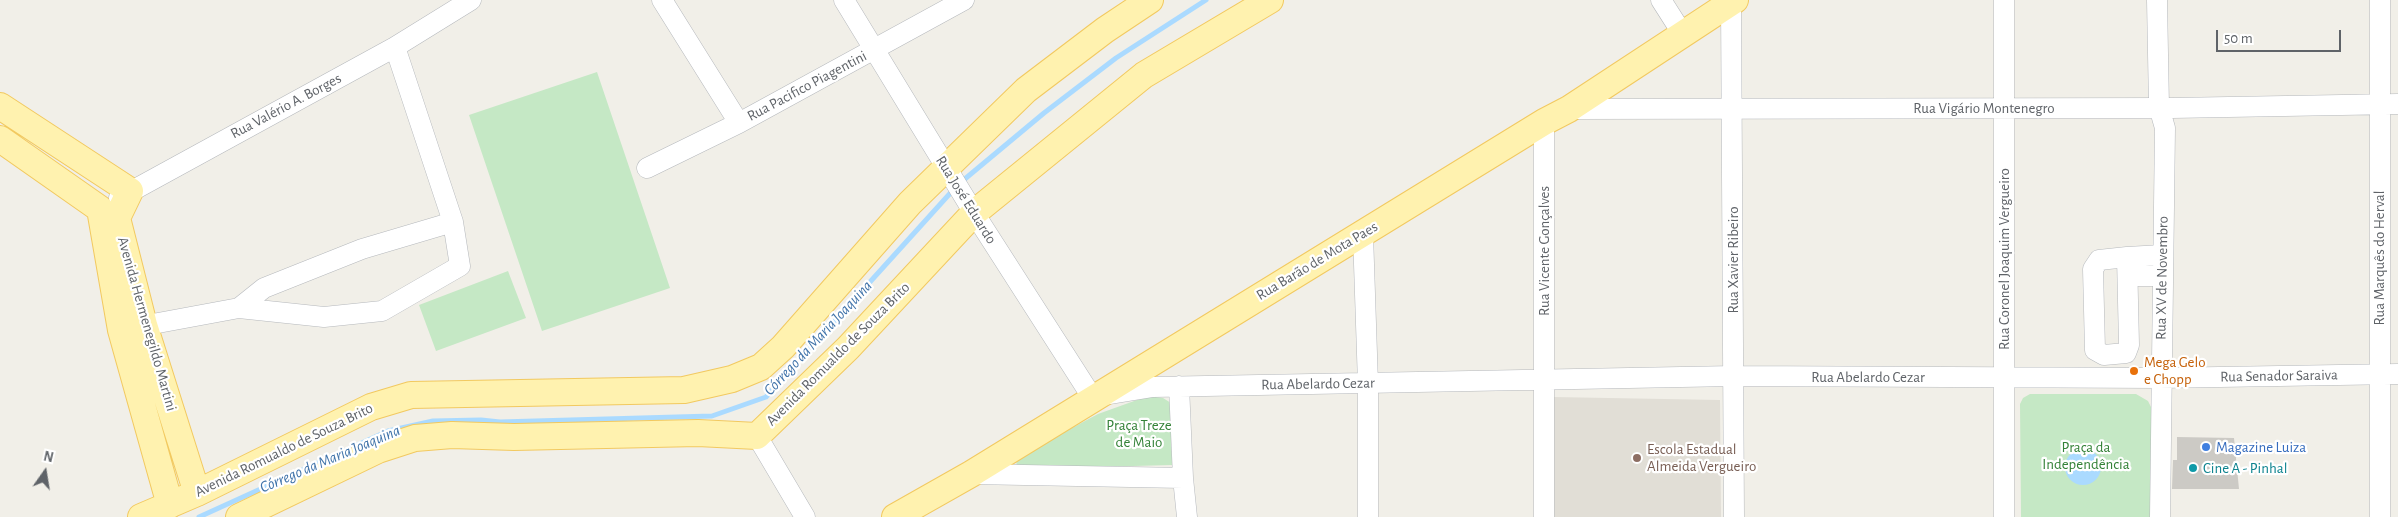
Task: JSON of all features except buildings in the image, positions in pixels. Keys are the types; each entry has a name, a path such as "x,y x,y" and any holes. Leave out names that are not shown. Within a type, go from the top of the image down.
{"main road":[{"name":"Avenida Romualdo de Souza Brito","path":"141,517 197,493 371,407 411,395 684,390 732,379 761,367 783,347 910,203 1026,90 1105,30 1150,0"},
{"name":"Avenida Romualdo de Souza Brito","path":"239,517 378,450 415,438 452,435 514,437 698,433 757,436 848,348 974,213 1144,75 1270,0"},
{"name":"Rua Barão de Mota Paes","path":"895,517 971,474 1092,397 1363,234 1544,122 1569,109 1733,1"},
{"path":"0,106 130,191"},
{"path":"0,139 100,209"},
{"name":"Avenida Hermenegildo Martini","path":"130,191 117,218 133,328 170,505"},
{"name":"Avenida Hermenegildo Martini","path":"100,209 133,328 197,493"}],"street":[{"name":"Rua Valério A. Borges","path":"100,209 395,47 471,0"},
{"path":"662,0 739,123"},
{"name":"Rua José Eduardo","path":"844,0 974,213 1092,397"},
{"name":"Rua Pacifico Piagentini","path":"647,168 739,123 964,0"},
{"path":"1661,0 1682,33"},
{"name":"Rua Coronel Joaquim Vergueiro","path":"2004,0 2004,517"},
{"name":"Rua XV de Novembro","path":"2157,0 2166,108"},
{"name":"Rua XV de Novembro","path":"2160,517 2162,255 2170,0"},
{"name":"Rua Marquês do Herval","path":"2380,0 2388,104 2388,374 2380,517"},
{"name":"Rua Xavier Ribeiro","path":"1733,1 1734,517"},
{"path":"133,328 239,308 324,317 382,311 460,266 453,222 395,47"},
{"name":"Rua Vigário Montenegro","path":"1569,109 2166,108 2388,104"},
{"name":"Rua Vicente Gonçalves","path":"1544,122 1544,517"},
{"path":"239,308 264,288 362,249 453,222"},
{"path":"1363,234 1368,384 1368,517"},
{"path":"2162,255 2127,267 2162,276"},
{"name":"Rua Senador Saraiva","path":"2160,378 2388,374"},
{"name":"Rua Abelardo Cezar","path":"1092,397 1153,387 1180,386 1734,376 2003,377"},
{"path":"2003,377 2160,378"},
{"path":"1180,386 1183,478 1187,517"},
{"path":"757,436 805,517"},
{"path":"971,474 1183,478"}],"shaded area":[{"name":"Escola Estadual Almeida Vergueiro","path":"1553,397 1720,400 1721,517 1553,517"}],"green space":[{"path":"597,72 670,288 542,331 469,115"},
{"path":"508,271 526,318 436,351 419,305"},
{"name":"Praça da Independência","path":"2030,394 2136,394 2148,401 2151,407 2152,517 2021,517 2020,404 2023,398"},
{"name":"Praça Treze de Maio","path":"1148,396 1163,398 1171,403 1172,465 1017,469 1016,458 1098,414"}],"water":[{"path":"2083,449 2090,450 2096,454 2100,460 2100,474 2096,480 2090,484 2083,485 2076,484 2070,480 2066,474 2065,467 2066,460 2070,454 2076,450"}],"waterway":[{"name":"Córrego da Maria Joaquina","path":"960,183 1044,113 1116,58 1206,0"},
{"name":"Córrego da Maria Joaquina","path":"199,517 388,431 433,421 481,420 500,422 712,416 766,397 954,189"}],"place":[{"name":"Mega Gelo e Chopp","path":"2134,371"},
{"name":"Magazine Luiza","path":"2206,447"},
{"name":"Escola Estadual Almeida Vergueiro","path":"1637,458"},
{"name":"Cine A - Pinhal","path":"2193,468"}]}
